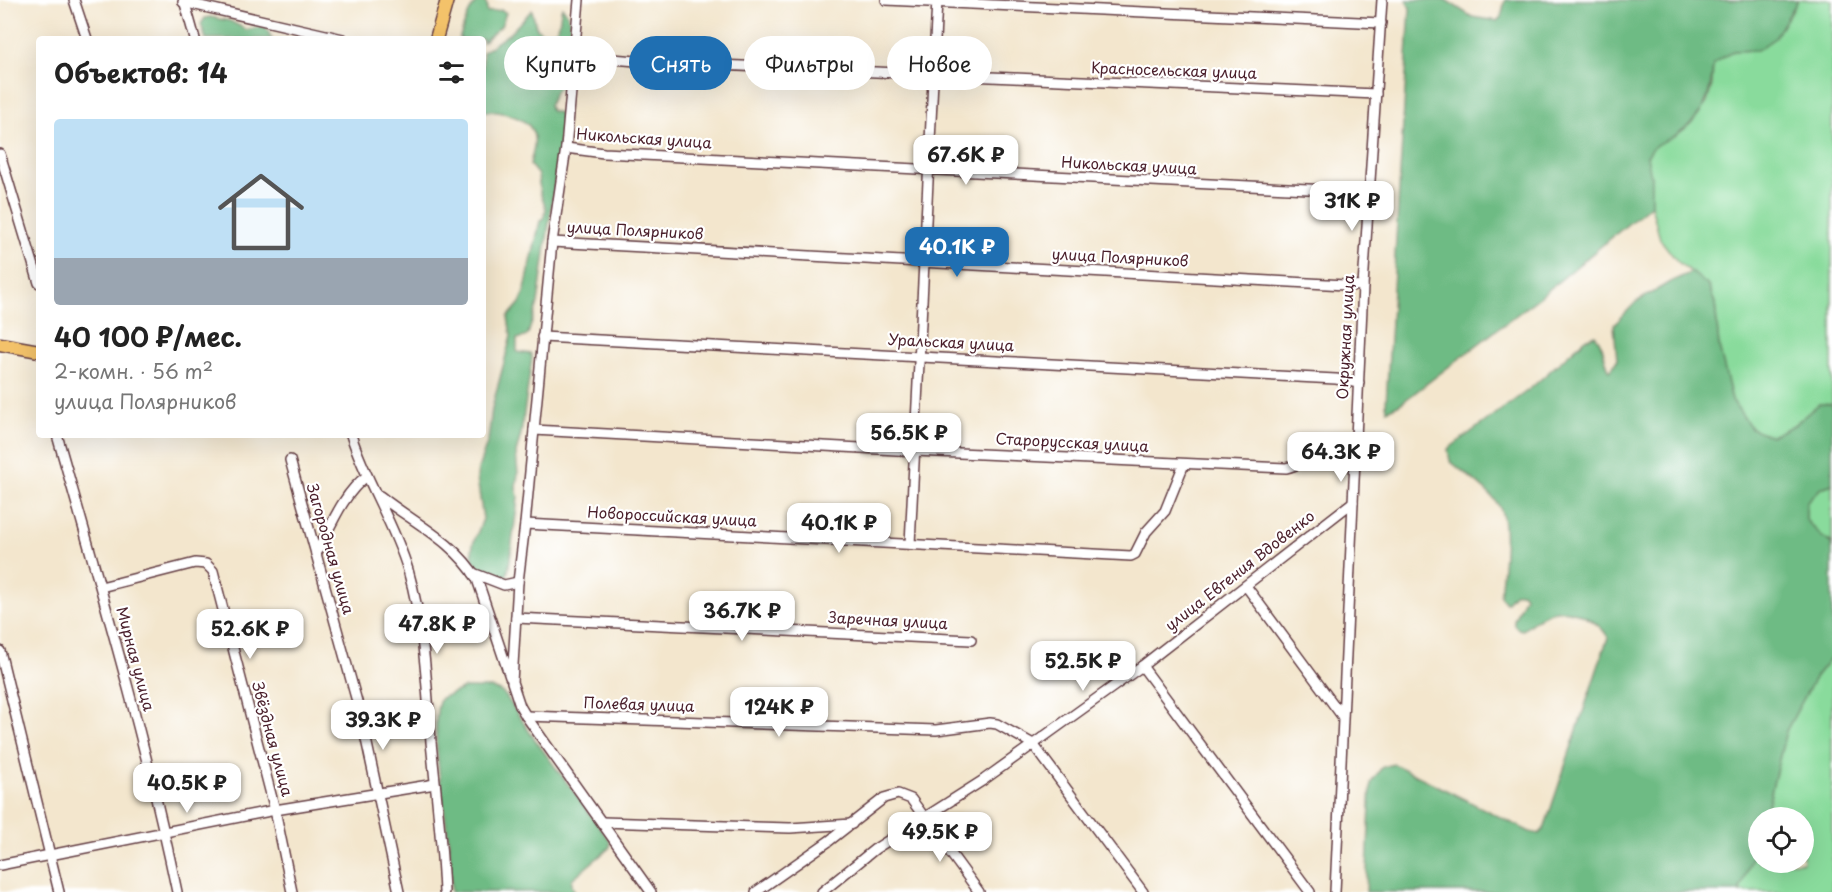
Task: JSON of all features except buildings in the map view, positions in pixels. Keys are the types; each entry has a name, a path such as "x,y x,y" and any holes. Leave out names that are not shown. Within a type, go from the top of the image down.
{"main road":[{"path":"437,36 447,0"},
{"path":"0,344 36,350"}],"street":[{"path":"74,0 86,36"},
{"path":"576,36 579,0"},
{"path":"886,0 1381,23"},
{"name":"Окружная улица","path":"1335,892 1363,286 1382,0"},
{"path":"184,1 312,35"},
{"path":"184,1 194,36"},
{"path":"935,36 937,1"},
{"name":"Красносельская улица","path":"617,59 887,73"},
{"name":"Красносельская улица","path":"992,78 1376,94"},
{"path":"512,682 518,582 542,337 572,90"},
{"path":"910,544 932,90"},
{"name":"Никольская улица","path":"566,148 604,153 928,171 1368,192"},
{"path":"0,154 36,273"},
{"name":"улица Полярников","path":"552,242 1363,286"},
{"name":"Уральская улица","path":"542,337 1336,379 1359,383"},
{"name":"Старорусская улица","path":"534,430 1286,468 1329,450 1344,452 1356,466"},
{"name":"Мирная улица","path":"58,438 101,587 165,832 177,892"},
{"path":"352,438 367,476 397,537 409,572 414,596 422,639 442,847 444,892"},
{"name":"Загородная улица","path":"290,460 352,681 379,793 399,892"},
{"name":"Новороссийская улица","path":"525,525 1131,556 1138,550 1146,532 1165,511 1185,464"},
{"path":"316,554 348,497 367,476"},
{"path":"376,492 460,555 473,573 494,627 520,706 651,892"},
{"name":"улица Евгения Вдовенко","path":"822,892 875,849 982,781 1142,666 1353,501"},
{"name":"Звёздная улица","path":"101,587 195,562 206,564 213,571 275,810 292,892"},
{"path":"473,573 504,585 518,582"},
{"path":"1246,586 1342,716"},
{"name":"Заречная улица","path":"516,618 971,640"},
{"path":"0,651 58,892"},
{"path":"1142,666 1310,892"},
{"name":"Полевая улица","path":"526,716 936,730 990,723 997,724 1033,744"},
{"path":"1033,744 1143,892"},
{"path":"0,865 275,810 435,784"},
{"path":"756,892 853,824 891,794 898,794 911,800 979,892"},
{"path":"602,822 790,828 853,824"}],"green space":[{"path":"483,0 487,5 487,12 502,10 506,13 501,26 486,39 486,36 460,36 471,10"},
{"path":"1406,0 1446,0 1472,17 1497,21 1501,17 1505,0 1798,0 1775,38 1757,50 1733,51 1713,64 1708,96 1700,113 1686,128 1657,144 1651,150 1647,156 1651,177 1651,205 1541,296 1400,404 1387,410 1410,8"},
{"path":"1798,0 1832,0 1832,404 1819,404 1794,425 1771,437 1751,428 1732,400 1719,347 1715,303 1708,286 1677,261 1660,239 1651,205 1647,156 1655,144 1674,136 1690,124 1707,103 1712,85 1713,64 1733,51 1757,50 1790,15"},
{"path":"562,7 570,22 571,36 506,36 532,10 536,27 541,32 557,29"},
{"path":"205,18 230,21 247,30 262,26 270,36 205,36 201,24"},
{"path":"504,37 504,90 556,90 549,105 551,111 560,113 563,123 538,303 528,334 517,339 517,352 531,354 532,358 516,453 518,496 509,566 507,575 504,577 494,576 480,570 473,560 473,544 483,519 477,478 478,469 488,440 492,408 511,336 508,317 520,303 524,294 540,221 546,209 540,192 538,175 530,165 534,144 532,130 528,124 514,116 486,111 486,50"},
{"path":"1692,272 1708,286 1715,303 1719,347 1732,400 1751,428 1771,436 1794,425 1819,404 1832,404 1832,484 1821,488 1806,503 1806,520 1822,537 1832,543 1832,656 1816,676 1786,731 1767,807 1748,807 1748,868 1739,892 1366,892 1371,783 1382,767 1394,764 1530,832 1539,834 1544,829 1608,637 1590,620 1567,611 1548,613 1523,630 1514,625 1525,596 1522,592 1515,593 1506,603 1500,596 1504,526 1500,508 1484,489 1450,461 1448,449 1531,388 1586,339 1595,335 1598,339 1610,371 1617,360 1614,325 1636,302"},
{"path":"1832,484 1832,543 1822,537 1806,521 1806,503 1821,488"},
{"path":"1832,656 1832,892 1739,892 1748,868 1748,873 1814,873 1814,807 1767,807 1786,731 1816,676"},
{"path":"464,688 491,688 506,696 531,734 610,841 610,847 606,851 572,879 575,892 451,892 450,851 437,746 437,709 441,698"}]}
